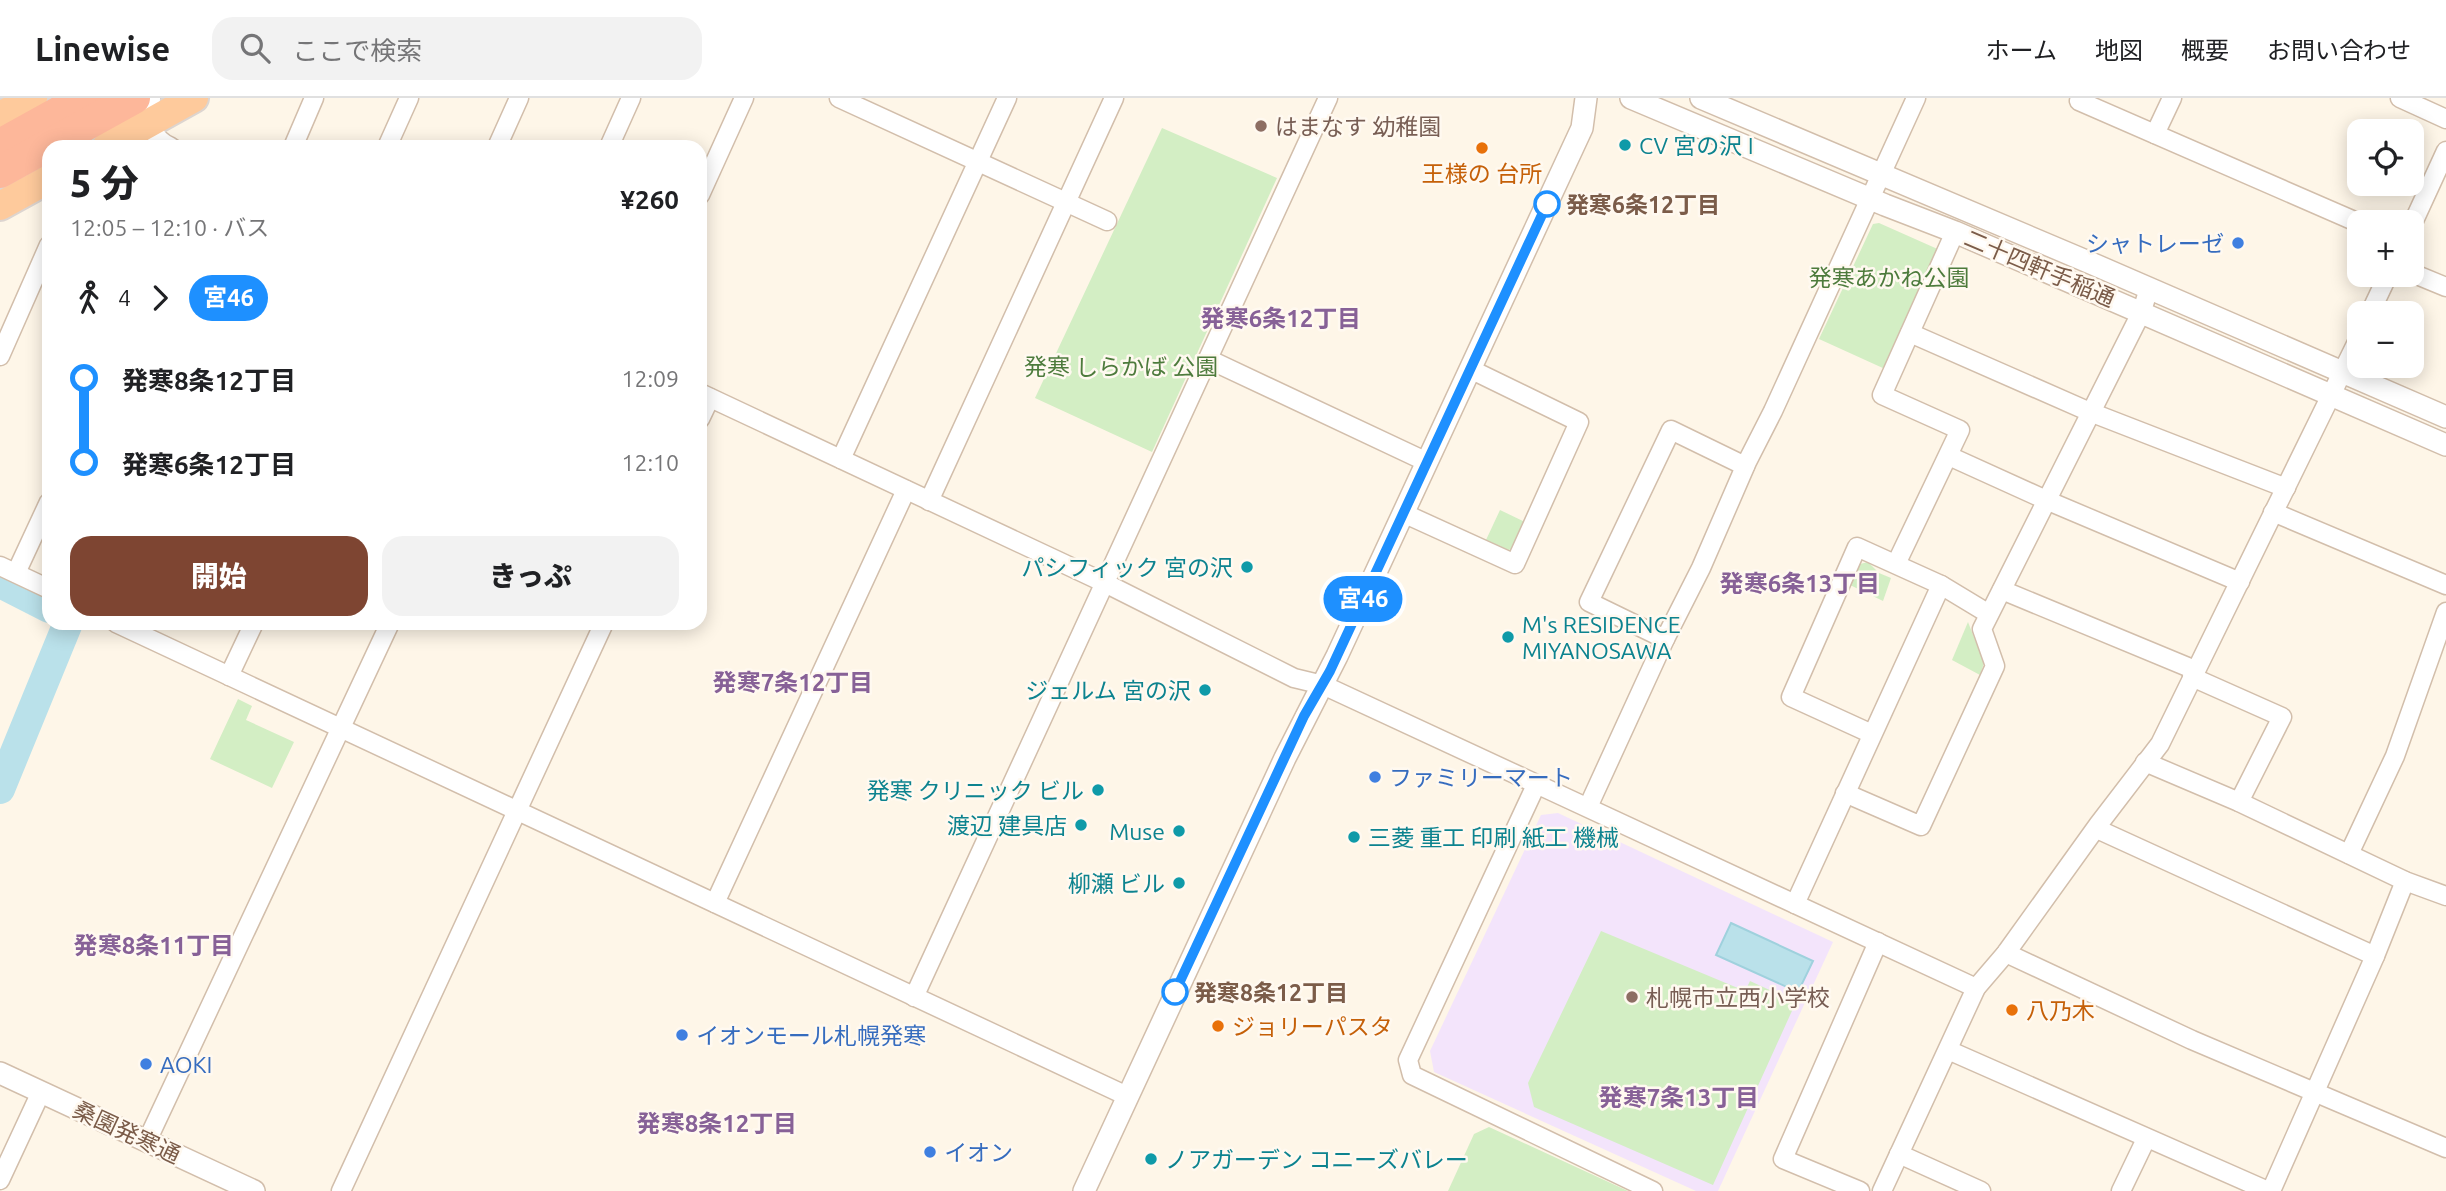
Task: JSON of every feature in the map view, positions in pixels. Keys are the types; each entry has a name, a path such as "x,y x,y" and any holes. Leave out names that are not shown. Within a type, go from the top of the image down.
{"highway":[{"path":"0,116 33,98"},
{"path":"0,145 85,98"},
{"path":"70,140 145,106 194,98"},
{"path":"113,140 145,106"},
{"path":"0,172 42,153"},
{"path":"0,206 42,183"}],"street":[{"path":"296,140 314,98"},
{"path":"390,140 409,98"},
{"path":"500,140 519,98"},
{"path":"612,140 632,98"},
{"path":"707,180 744,98"},
{"path":"841,459 1007,98"},
{"path":"929,501 1114,98"},
{"path":"914,997 1328,98"},
{"path":"1084,1191 1304,716 1323,685 1582,128 1586,98"},
{"name":"二十四軒手稲通","path":"1631,98 2142,311 2446,445"},
{"name":"二十四軒手稲通","path":"1701,98 2446,417"},
{"path":"1587,807 1701,568 1745,466 1916,98"},
{"path":"2081,98 2079,101 2347,218"},
{"path":"2155,134 2172,98"},
{"path":"2400,98 2446,119"},
{"path":"847,100 1107,221"},
{"path":"145,106 159,140"},
{"path":"2419,210 2444,160"},
{"path":"1896,564 1960,430 1882,395 1955,232"},
{"path":"0,356 42,261"},
{"path":"2424,278 2446,287"},
{"path":"1845,793 1921,826 1995,666 1982,629 2142,311 2149,288"},
{"path":"1910,333 2090,412 2286,488"},
{"path":"1208,359 1427,461"},
{"path":"1882,1191 1976,988 2006,953 2160,744 2347,364"},
{"path":"1403,513 1515,564 1580,422 1470,369"},
{"path":"707,397 1105,583 1294,678 1323,685 1976,988"},
{"path":"1665,639 1589,602 1671,430 1745,466"},
{"path":"1949,456 2240,582"},
{"path":"715,903 906,490"},
{"path":"2273,512 2446,585"},
{"path":"42,514 8,570 42,586"},
{"path":"1872,734 1791,697 1857,547 1941,585 1989,614"},
{"path":"1795,904 1941,585"},
{"path":"2002,590 2193,673 2282,717 2239,802"},
{"path":"2349,854 2395,757 2446,612"},
{"path":"132,630 1127,1096"},
{"path":"229,677 251,630"},
{"path":"147,1141 387,630"},
{"path":"341,1191 601,630"},
{"path":"2145,762 2239,802 2405,881 2443,889"},
{"path":"1536,785 1408,1060 1412,1075 1653,1191"},
{"path":"2097,829 2375,956"},
{"path":"1948,1050 2270,1191 2375,956 2405,881"},
{"path":"1860,1191 1783,1158 1878,942"},
{"path":"2006,953 2192,1040 2446,1148"},
{"name":"桑園発寒通","path":"0,1073 147,1141 219,1184 254,1191"},
{"path":"0,1181 41,1092"},
{"path":"2121,1191 2147,1139"},
{"path":"1899,1154 1981,1191"}],"shaded area":[{"name":"札幌市立西小学校","path":"1558,813 1833,942 1718,1191 1696,1191 1434,1072 1430,1051 1541,815"}],"green space":[{"name":"発寒 しらかば 公園","path":"1162,128 1277,178 1152,452 1035,398"},
{"name":"発寒あかね公園","path":"1879,223 1942,251 1885,369 1819,339 1873,224"},
{"path":"1500,510 1525,522 1514,549 1508,550 1486,540"},
{"path":"1868,562 1879,573 1891,578 1883,601 1850,585 1860,564"},
{"path":"1968,622 1984,663 1980,675 1952,660"},
{"path":"238,699 252,706 246,720 294,742 272,788 210,759"},
{"path":"1601,931 1745,991 1750,981 1796,1002 1713,1185 1534,1107 1528,1083"},
{"path":"1489,1127 1628,1191 1448,1191 1474,1134"}],"water":[{"path":"1731,923 1813,961 1798,992 1716,955"}],"waterway":[{"path":"0,583 42,604"},
{"path":"0,789 65,630"}],"bus line":[{"name":"宮46","path":"1175,992 1304,716 1330,671 1547,204"}],"place":[{"name":"はまなす 幼稚園","path":"1261,126"},
{"name":"CV 宮の沢 I","path":"1625,145"},
{"name":"王様の 台所","path":"1482,148"},
{"name":"発寒6条12丁目","path":"1547,204"},
{"name":"シャトレーゼ","path":"2238,243"},
{"name":"パシフィック 宮の沢","path":"1247,567"},
{"name":"M's RESIDENCE MIYANOSAWA","path":"1508,637"},
{"name":"ジェルム 宮の沢","path":"1205,690"},
{"name":"ファミリーマート","path":"1375,777"},
{"name":"発寒 クリニック ビル","path":"1098,790"},
{"name":"渡辺 建具店","path":"1081,825"},
{"name":"Muse","path":"1179,831"},
{"name":"三菱 重工 印刷 紙工 機械","path":"1354,837"},
{"name":"柳瀬 ビル","path":"1179,883"},
{"name":"発寒8条12丁目","path":"1175,992"},
{"name":"札幌市立西小学校","path":"1632,997"},
{"name":"八乃木","path":"2012,1010"},
{"name":"ジョリーパスタ","path":"1218,1026"},
{"name":"イオンモール札幌発寒","path":"682,1035"},
{"name":"AOKI","path":"146,1064"},
{"name":"イオン","path":"930,1152"},
{"name":"ノアガーデン コニーズバレー","path":"1151,1159"}],"district":[{"name":"発寒6条12丁目","path":"1281,318"},
{"name":"発寒6条13丁目","path":"1800,583"},
{"name":"発寒7条12丁目","path":"793,682"},
{"name":"発寒8条11丁目","path":"154,945"},
{"name":"発寒7条13丁目","path":"1679,1097"},
{"name":"発寒8条12丁目","path":"717,1123"}]}
